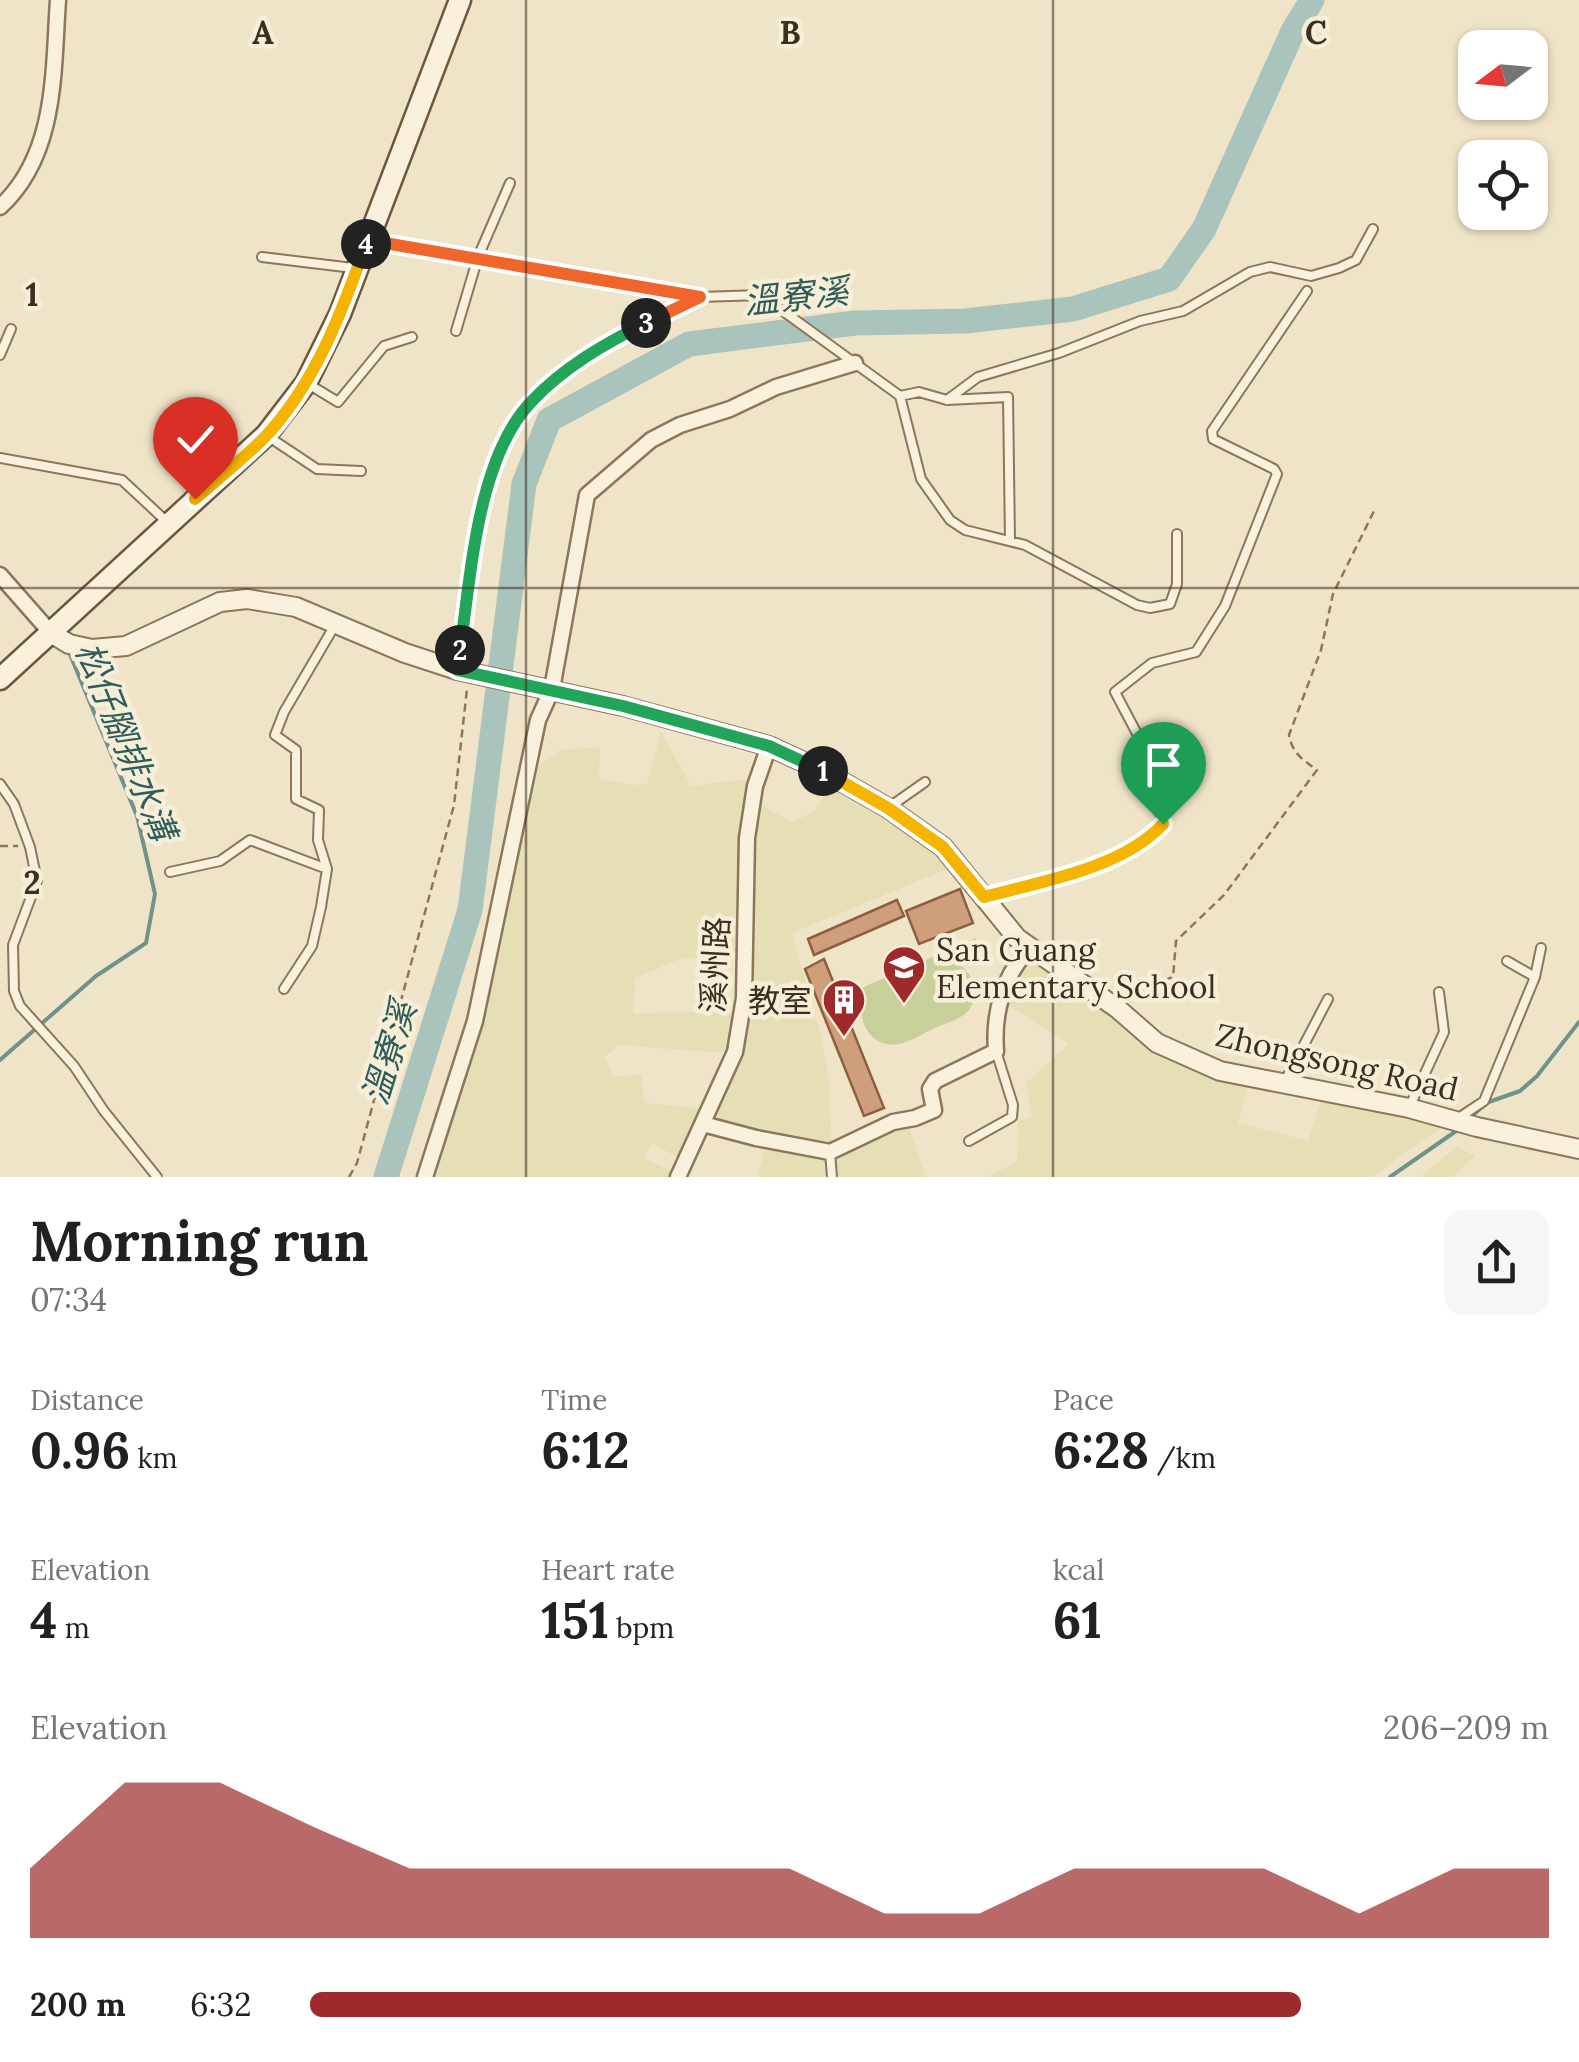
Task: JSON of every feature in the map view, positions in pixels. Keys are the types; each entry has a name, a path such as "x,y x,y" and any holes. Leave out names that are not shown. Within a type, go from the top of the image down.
{"main road":[{"path":"0,679 266,436 306,383 340,314 460,0"}],"street":[{"path":"0,208 20,189 49,113 58,0"},
{"path":"468,673 482,506 493,468 530,402 599,346 700,297"},
{"path":"425,1177 475,1021 587,495 651,440 776,386 855,364"},
{"path":"0,576 51,633"},
{"name":"Zhongsong Road","path":"51,633 68,644 92,649 126,646 220,602 246,599 296,607 468,673 544,687 769,746 888,808 943,847 1004,924 1030,948 1118,1009 1157,1043 1220,1071 1409,1108 1579,1149"},
{"name":"溪州路","path":"678,1177 735,1052 744,998 747,838 756,786 769,746"},
{"path":"703,1124 830,1152 893,1122 934,1110 930,1089 935,1080 996,1051 1000,1000 1019,959 1030,948"}],"lane":[{"path":"456,330 478,257 510,183"},
{"path":"947,400 978,378 1059,353 1140,321 1182,311 1250,272 1270,268 1311,276 1339,268 1356,260 1373,229"},
{"path":"367,240 700,297 761,296 900,396 921,479 950,520 965,530 1026,544 1138,606 1150,608 1170,604 1177,584 1177,534"},
{"path":"262,258 357,268"},
{"path":"984,897 1088,868 1140,844 1163,824 1139,734 1115,692 1152,664 1196,652 1226,606 1277,474 1214,438 1212,431 1308,291"},
{"path":"0,355 12,329"},
{"path":"306,383 338,402 384,346 412,337"},
{"path":"900,396 919,392 947,400 1008,398 1010,540"},
{"path":"266,436 318,469 362,471"},
{"path":"0,458 122,480 168,523"},
{"path":"284,990 312,946 326,869 318,840 319,810 296,799 296,750 275,734 335,625"},
{"path":"888,808 925,782"},
{"path":"0,784 14,804 37,880 13,946 14,991 32,1021 74,1066 156,1177"},
{"path":"170,872 220,860 250,840 326,869"},
{"path":"1462,1123 1484,1101 1535,978 1541,948"},
{"path":"1507,961 1535,978"},
{"path":"1409,1108 1444,1032 1439,992"},
{"path":"1283,1084 1328,999"},
{"path":"969,1141 1012,1116 996,1051"},
{"path":"830,1152 832,1177"}],"path":[{"path":"1118,1009 1145,987 1172,977 1176,941 1224,895 1318,770 1300,759 1290,746 1289,735 1321,650 1334,594 1376,507"},
{"path":"348,1177 356,1162 454,805 468,673"},
{"path":"0,846 30,847"}],"shaded area":[{"path":"661,731 691,786 755,778 751,799 791,822 812,813 831,787 960,864 792,933 821,1036 829,1084 832,1150 907,1121 926,1177 757,1177 766,1147 756,1138 703,1124 708,1111 677,1157 652,1143 644,1158 678,1174 677,1177 430,1177 502,940 539,765 561,750 600,747 599,779 647,784","holes":["742,952 734,1012 633,1013 635,978 677,960","619,1045 713,1052 734,1052 711,1109 645,1103 641,1075 614,1076 605,1057"]},
{"path":"1032,950 1150,1043 1250,1080 1238,1123 1308,1141 1321,1102 1328,1098 1446,1124 1372,1177 986,1177 1017,1162 1018,1121 1032,1118 1026,1083 1069,1044 998,999"},
{"path":"1456,1147 1475,1156 1453,1177 1420,1177"}],"green space":[{"path":"976,938 980,946 950,959 963,967 975,987 973,1002 966,1013 899,1044 873,1038 862,1016 863,998 853,1001 850,993"}],"building":[{"path":"960,889 973,923 919,944 906,911"},
{"name":"教室","path":"897,900 904,916 814,955 808,939"},
{"name":"教室","path":"824,959 884,1108 864,1116 805,969"}],"waterway":[{"name":"溫寮溪","path":"386,1177 470,910 524,484 549,420 689,344 855,323 965,321 1073,309 1169,279 1204,229 1293,31 1312,0"},
{"name":"松仔腳排水溝","path":"0,1060 96,976 146,943 155,894 137,816 69,652"},
{"path":"1469,1119 1486,1103 1520,1091 1537,1076 1579,1022"},
{"path":"1390,1177 1459,1129"}],"place":[{"name":"San Guang Elementary School","path":"904,1005"},
{"name":"教室","path":"844,1038"}],"route":[{"path":"195,499 266,436 306,383 340,314 367,240 700,297 599,346 530,402 493,468 482,506 457,670 623,706 769,746 888,808 943,847 984,897 1088,868 1140,844 1163,824"}]}
